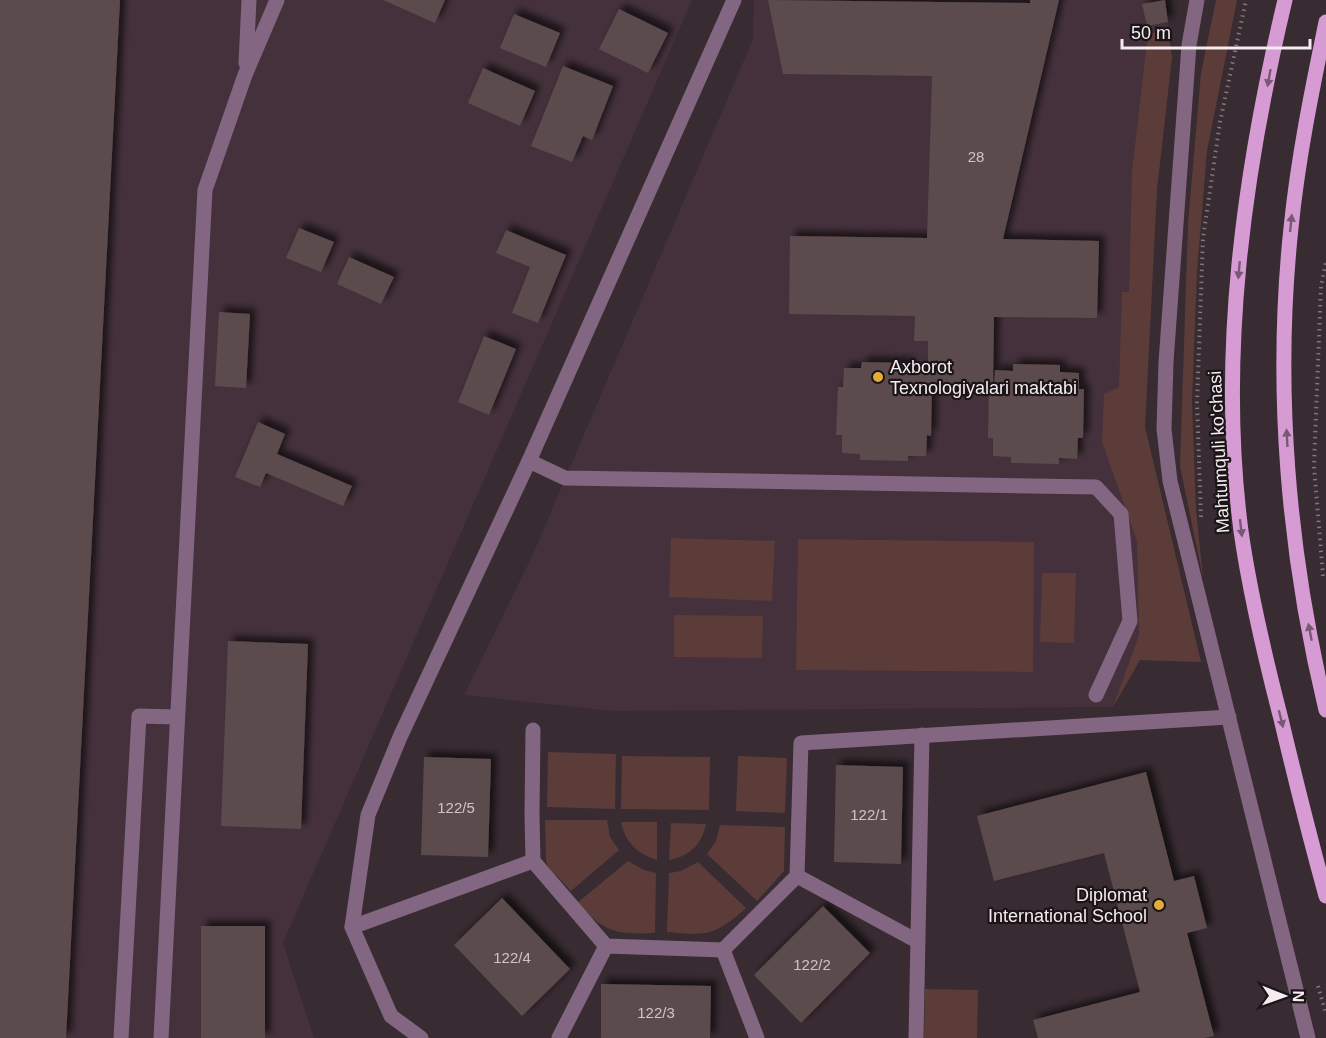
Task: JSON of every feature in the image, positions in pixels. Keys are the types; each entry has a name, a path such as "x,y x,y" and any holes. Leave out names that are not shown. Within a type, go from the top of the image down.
{"main road":[{"name":"Mahtumquli ko'chasi","path":"1285,0 1244,219 1236,308 1234,441 1241,528 1256,616 1326,896"},
{"path":"1326,22 1300,156 1293,206 1287,292 1285,393 1288,475 1294,536 1309,628 1326,710"}],"lane":[{"path":"245,75 249,0"},
{"path":"161,1038 205,190 245,75 277,0"},
{"path":"420,1038 391,1016 352,927 368,815 399,737 529,461 734,0"},
{"path":"1197,0 1186,79 1173,251 1164,429 1170,481 1308,1038"},
{"path":"529,461 565,478 1096,487 1121,514 1130,621 1096,695"},
{"path":"121,1038 139,716 177,717"},
{"path":"533,730 533,861 606,946 723,950 798,876 801,743 1229,717"},
{"path":"916,1038 922,735"},
{"path":"352,927 533,861"},
{"path":"798,876 917,941"},
{"path":"559,1038 606,946"},
{"path":"723,950 757,1038"}],"path":[{"path":"1323,584 1314,466 1321,286 1326,262"}],"shaded area":[{"path":"0,0 692,0 283,943 314,1038 0,1038"},
{"name":"Axborot Texnologiyalari maktabi","path":"754,0 1165,0 1172,57 1157,189 1145,427 1201,662 1140,660 1113,707 613,711 464,695 533,554 753,39"},
{"path":"1216,0 1237,0 1207,151 1197,272 1192,402 1196,510 1203,578 1180,466 1188,223 1201,73"},
{"path":"1168,31 1172,57 1157,189 1145,427 1201,662 1140,660 1113,707 1139,635 1137,541 1102,442 1104,394 1119,387 1122,292 1129,292 1132,171 1148,33"},
{"path":"671,538 775,541 772,601 669,597"},
{"path":"798,539 1034,542 1033,672 796,670"},
{"path":"1042,573 1076,573 1074,643 1040,642"},
{"path":"674,615 763,616 762,658 674,657"},
{"path":"548,752 616,754 615,809 547,807"},
{"path":"622,756 710,757 709,810 621,809"},
{"path":"738,756 787,758 785,813 736,811"},
{"path":"545,820 607,820 610,837 619,850 571,891 546,862"},
{"path":"621,822 657,822 657,860 633,846"},
{"path":"671,823 706,824 694,848 683,856 669,860"},
{"path":"720,825 785,827 784,871 757,901 707,854 716,841"},
{"path":"628,861 644,870 656,873 655,933 612,930 596,920 577,903"},
{"path":"698,862 746,908 726,924 710,932 692,934 667,932 669,873 681,871"},
{"path":"925,989 978,990 977,1038 924,1038"}],"building":[{"path":"0,0 120,0 66,1038 0,1038"},
{"path":"383,0 445,0 435,23"},
{"path":"768,0 1030,3 1030,0 1059,0 1003,239 1099,241 1097,318 994,317 993,387 932,386 931,436 927,435 926,456 908,456 908,461 860,460 860,454 842,453 842,435 836,435 838,387 843,387 844,368 861,368 862,362 909,363 909,370 928,370 928,341 914,341 915,316 789,314 790,236 927,238 932,76 783,74"},
{"path":"1165,0 1168,22 1147,26 1142,4"},
{"path":"619,9 668,33 648,73 599,49"},
{"path":"514,14 560,33 546,67 500,48"},
{"path":"563,66 613,86 592,140 583,136 572,162 531,146"},
{"path":"483,68 535,91 520,126 468,103"},
{"path":"299,228 334,242 321,272 286,258"},
{"path":"506,230 566,255 538,323 512,313 530,267 496,253"},
{"path":"349,257 394,277 381,304 337,284"},
{"path":"219,312 250,314 246,388 215,386"},
{"path":"484,336 516,349 489,415 458,402"},
{"path":"1013,364 1060,365 1060,372 1079,373 1079,389 1084,389 1083,438 1078,438 1077,459 1059,458 1059,464 1011,463 1011,457 993,456 993,438 988,438 989,389 994,389 995,370 1013,371"},
{"path":"258,422 285,434 277,454 352,486 343,506 266,473 260,487 235,477"},
{"path":"228,641 308,644 301,829 221,826"},
{"path":"424,757 491,759 488,857 421,855"},
{"path":"836,765 903,767 901,864 834,862"},
{"name":"Diplomat International School","path":"1146,772 1174,881 1194,876 1207,928 1187,933 1214,1036 1204,1038 1038,1038 1033,1020 1140,992 1104,853 994,881 977,816"},
{"path":"502,898 570,969 522,1016 454,945"},
{"path":"823,906 870,953 801,1023 754,975"},
{"path":"201,926 265,926 265,1038 201,1038"},
{"path":"601,984 711,986 710,1038 601,1038"}],"place":[{"name":"Axborot Texnologiyalari maktabi","path":"878,377"},
{"name":"Diplomat International School","path":"1159,905"}]}
